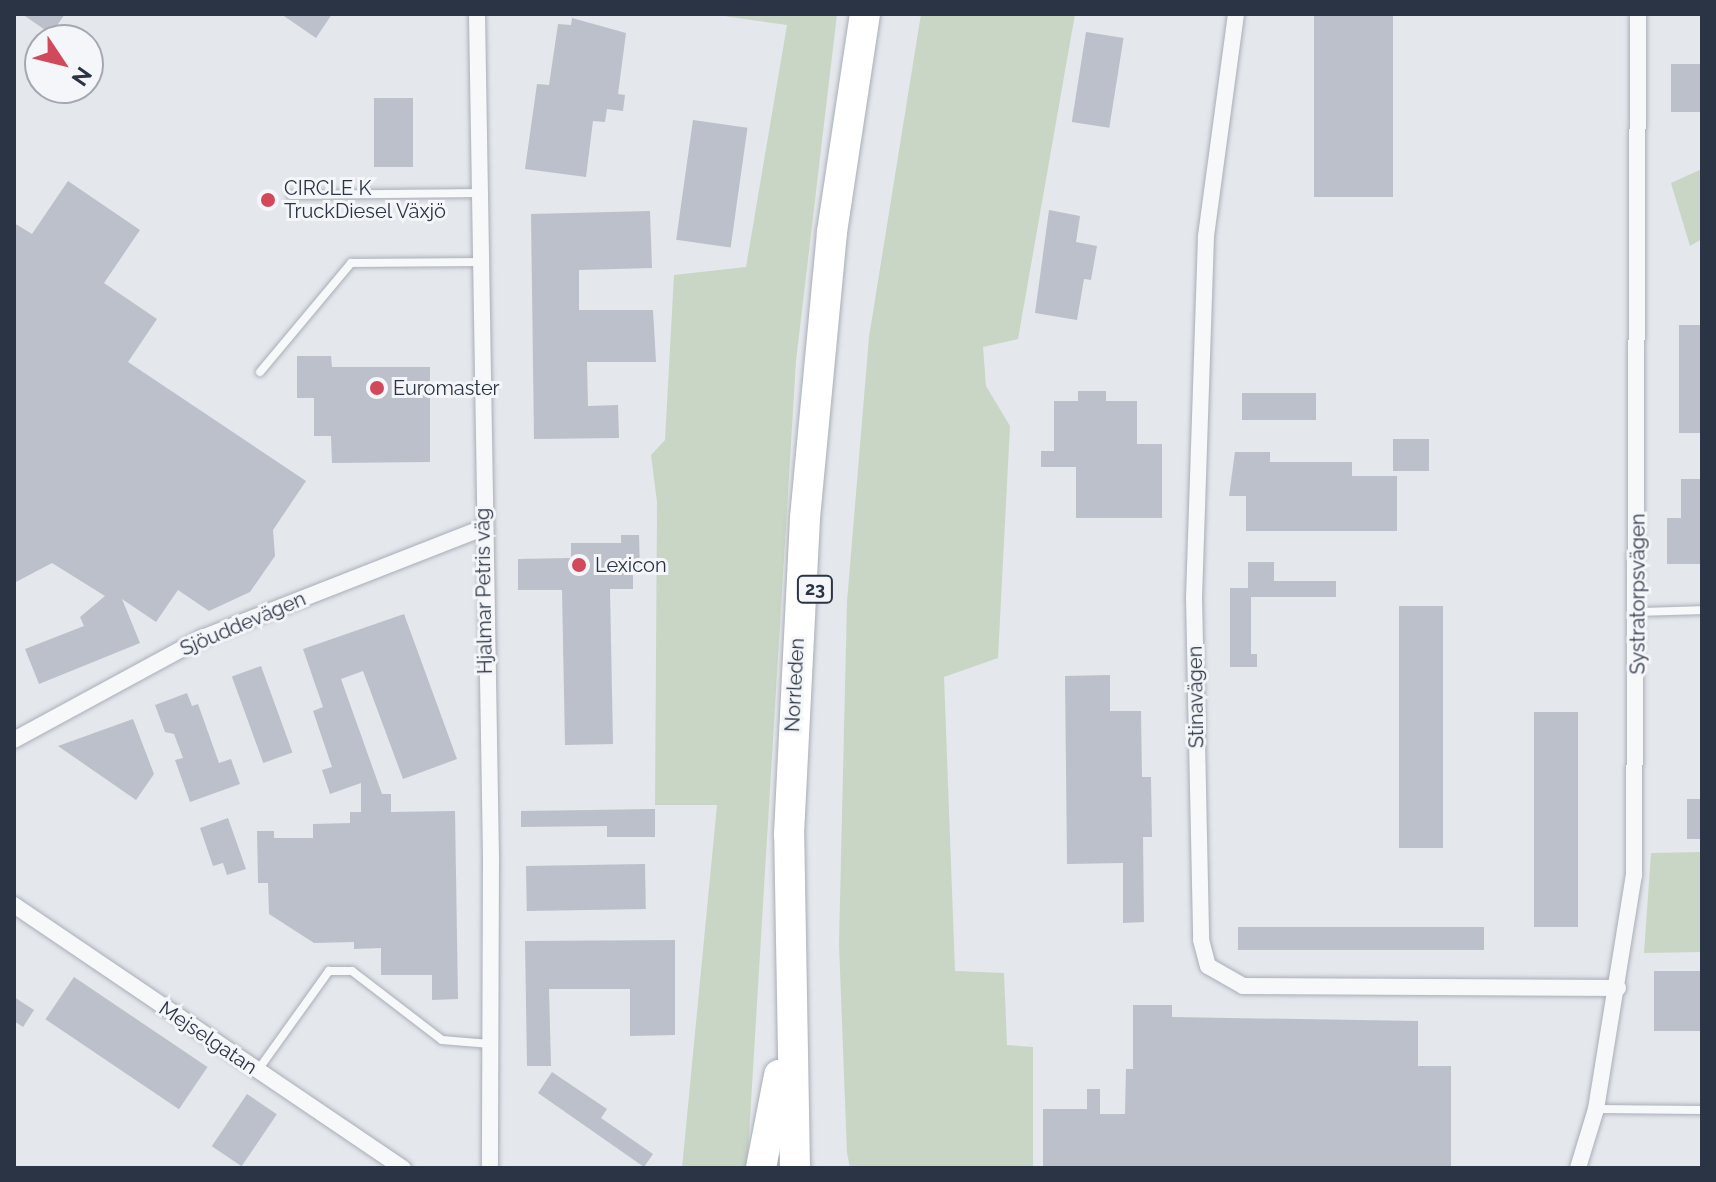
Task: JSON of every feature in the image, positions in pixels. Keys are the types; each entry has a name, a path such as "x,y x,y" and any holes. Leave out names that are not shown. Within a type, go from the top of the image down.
{"highway":[{"name":"Norrleden","path":"795,1168 789,1022 789,834 811,433 832,232 865,14"},
{"name":"Norrleden","path":"812,1168 806,856 816,582 849,233 882,14"},
{"path":"761,1168 789,1022"}],"street":[{"name":"Hjalmar Petris väg","path":"477,14 482,528 491,856 490,1168"},
{"name":"Stinavägen","path":"1236,14 1206,236 1194,597 1201,940 1208,966 1243,986 1618,988"},
{"name":"Systratorpsvägen","path":"1578,1168 1596,1109 1634,875 1639,612 1638,14"},
{"name":"Sjöuddevägen","path":"14,740 202,638 482,528"},
{"name":"Mejselgatan","path":"14,905 403,1168"}],"lane":[{"path":"291,195 477,193"},
{"path":"260,372 351,263 479,262"},
{"path":"1639,612 1702,610"},
{"path":"258,1071 329,971 352,971 442,1040 490,1044"},
{"path":"1596,1109 1702,1110"}],"green space":[{"path":"710,14 837,14 796,361 747,1168 682,1168 717,805 655,805 657,502 651,455 665,440 674,275 746,267 787,25"},
{"path":"921,14 1075,14 1018,339 983,347 986,386 1010,426 998,658 944,677 955,971 1004,973 1007,1045 1033,1047 1033,1168 850,1168 847,1153 839,944 847,602 869,337"},
{"path":"1702,169 1702,239 1690,246 1671,183"},
{"path":"1702,852 1702,952 1644,953 1651,853"}],"building":[{"path":"22,14 65,14 58,24 36,24"},
{"path":"281,14 332,14 316,38"},
{"path":"1314,14 1393,14 1393,197 1314,197"},
{"path":"572,18 626,33 618,94 625,95 623,111 607,109 605,122 593,121 586,177 525,169 537,84 549,85 558,24 571,25"},
{"path":"1086,32 1124,38 1109,128 1072,122"},
{"path":"1671,64 1702,64 1702,112 1671,112"},
{"path":"374,98 413,98 413,167 374,167"},
{"path":"693,120 747,128 731,247 676,240"},
{"path":"68,181 140,230 104,283 157,319 128,362 306,481 273,530 275,556 250,592 209,611 178,590 156,622 122,599 140,643 39,684 25,649 84,626 80,617 105,596 52,563 14,583 14,223 32,234"},
{"path":"1049,210 1080,216 1076,242 1097,246 1091,280 1084,279 1077,320 1035,313"},
{"path":"650,211 652,268 579,270 579,310 653,310 656,362 587,362 588,406 618,405 619,438 534,439 531,214"},
{"path":"1679,325 1702,325 1702,433 1679,433"},
{"path":"297,356 331,356 332,367 430,367 430,462 332,463 331,436 314,436 314,398 297,398"},
{"path":"1078,391 1106,391 1106,401 1137,401 1137,444 1162,444 1162,518 1076,518 1076,467 1041,467 1041,451 1054,451 1054,401 1078,401"},
{"path":"1242,393 1316,393 1316,420 1242,420"},
{"path":"1393,439 1429,439 1429,471 1393,471"},
{"path":"1235,452 1270,452 1270,462 1352,462 1352,476 1397,476 1397,531 1246,531 1246,496 1229,496"},
{"path":"1681,479 1702,479 1702,564 1667,564 1667,518 1681,518"},
{"path":"621,535 639,535 640,571 633,571 633,589 610,589 613,744 565,745 562,590 518,590 518,559 571,558 571,543 621,543"},
{"path":"1248,562 1274,562 1274,581 1336,581 1336,597 1251,597 1251,654 1257,654 1257,667 1230,667 1230,588 1248,588"},
{"path":"1399,606 1443,606 1443,848 1399,848"},
{"path":"404,614 457,759 403,779 363,671 341,679 382,794 391,794 391,812 455,811 458,999 432,1000 432,975 381,975 381,948 354,949 354,942 314,943 269,914 268,883 258,883 257,831 274,831 274,838 313,838 313,824 350,823 350,812 361,812 361,783 330,794 322,770 332,767 313,711 323,707 303,649"},
{"path":"261,666 292,752 263,763 232,677"},
{"path":"1110,675 1110,711 1141,711 1142,777 1151,777 1152,837 1143,837 1144,922 1123,923 1123,863 1067,864 1065,676"},
{"path":"187,693 192,706 198,704 219,763 231,759 240,784 190,802 175,760 183,758 174,734 165,732 155,705"},
{"path":"1534,712 1578,712 1578,927 1534,927"},
{"path":"133,719 154,774 136,800 58,746"},
{"path":"1687,799 1702,799 1702,839 1687,839"},
{"path":"655,809 655,837 607,837 607,826 521,827 521,811"},
{"path":"228,818 246,869 227,875 223,863 213,866 200,828"},
{"path":"645,864 646,909 527,911 526,866"},
{"path":"1238,927 1484,927 1484,950 1238,950"},
{"path":"675,940 675,1035 630,1036 630,989 549,989 551,1066 527,1066 525,941"},
{"path":"1654,971 1702,971 1702,1031 1654,1031"},
{"path":"74,977 207,1067 179,1109 45,1019"},
{"path":"14,997 34,1010 23,1027 14,1021"},
{"path":"1133,1005 1172,1005 1172,1017 1418,1021 1418,1066 1451,1066 1451,1168 1043,1168 1043,1109 1087,1109 1087,1089 1100,1089 1100,1114 1125,1114 1126,1069 1133,1069"},
{"path":"552,1072 607,1109 601,1118 653,1154 644,1167 538,1093"},
{"path":"247,1094 277,1114 242,1166 212,1146"}],"place":[{"name":"CIRCLE K TruckDiesel Växjö","path":"268,200"},
{"name":"Euromaster","path":"377,388"},
{"name":"Lexicon","path":"579,565"}]}
